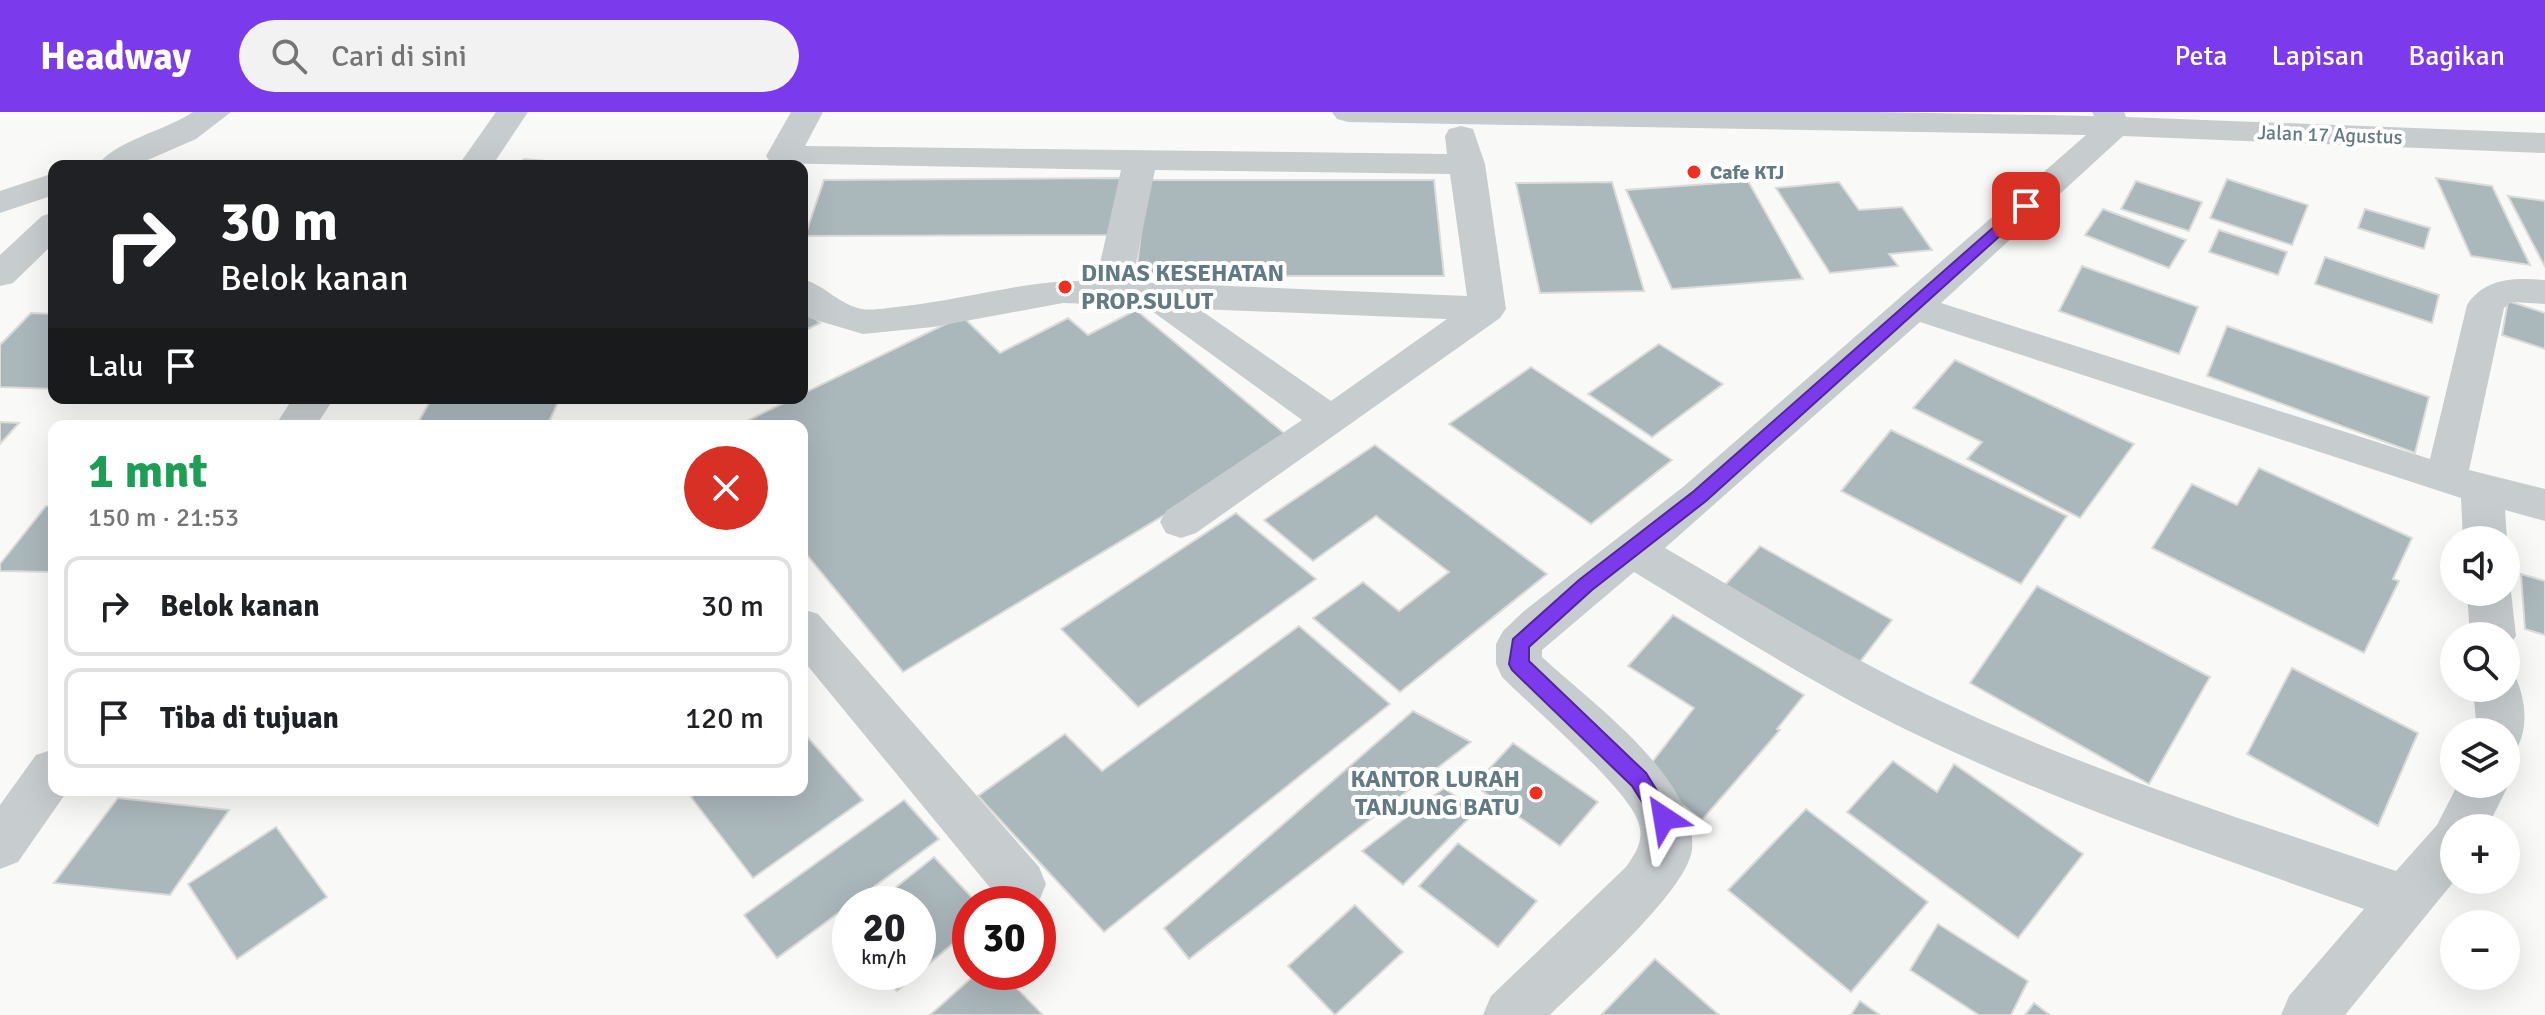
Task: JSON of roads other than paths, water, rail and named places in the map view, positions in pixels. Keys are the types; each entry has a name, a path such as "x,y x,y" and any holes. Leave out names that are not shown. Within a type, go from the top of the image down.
{"street":[{"path":"121,160 185,132 215,112"},
{"path":"479,160 512,112"},
{"path":"782,160 807,112"},
{"name":"Jalan 17 Agustus","path":"1348,112 2112,119 2545,143"},
{"path":"1456,114 1468,164 1487,309"},
{"path":"1511,1015 1645,884 1666,851 1664,818 1639,779 1519,664 1519,644 1631,549 1678,515 1914,307 2112,119"},
{"path":"1112,292 1140,160"},
{"path":"808,161 1140,160 1468,164"},
{"path":"0,203 48,185"},
{"path":"0,275 48,229"},
{"path":"2480,526 2464,484 2486,305 2494,294 2512,290 2545,292"},
{"path":"808,296 822,309 863,322 933,315 1063,291 1487,309"},
{"path":"1157,297 1330,420"},
{"path":"1914,307 2464,484 2545,505"},
{"path":"1181,522 1487,309"},
{"path":"1631,549 1851,679 1932,719 2136,805 2406,899"},
{"path":"808,634 1020,884"},
{"path":"0,846 48,778"},
{"path":"2309,1015 2440,859"}],"place":[{"name":"Cafe KTJ","path":"1694,172"},
{"name":"DINAS KESEHATAN PROP.SULUT","path":"1065,287"},
{"name":"KANTOR LURAH TANJUNG BATU","path":"1536,793"}]}
